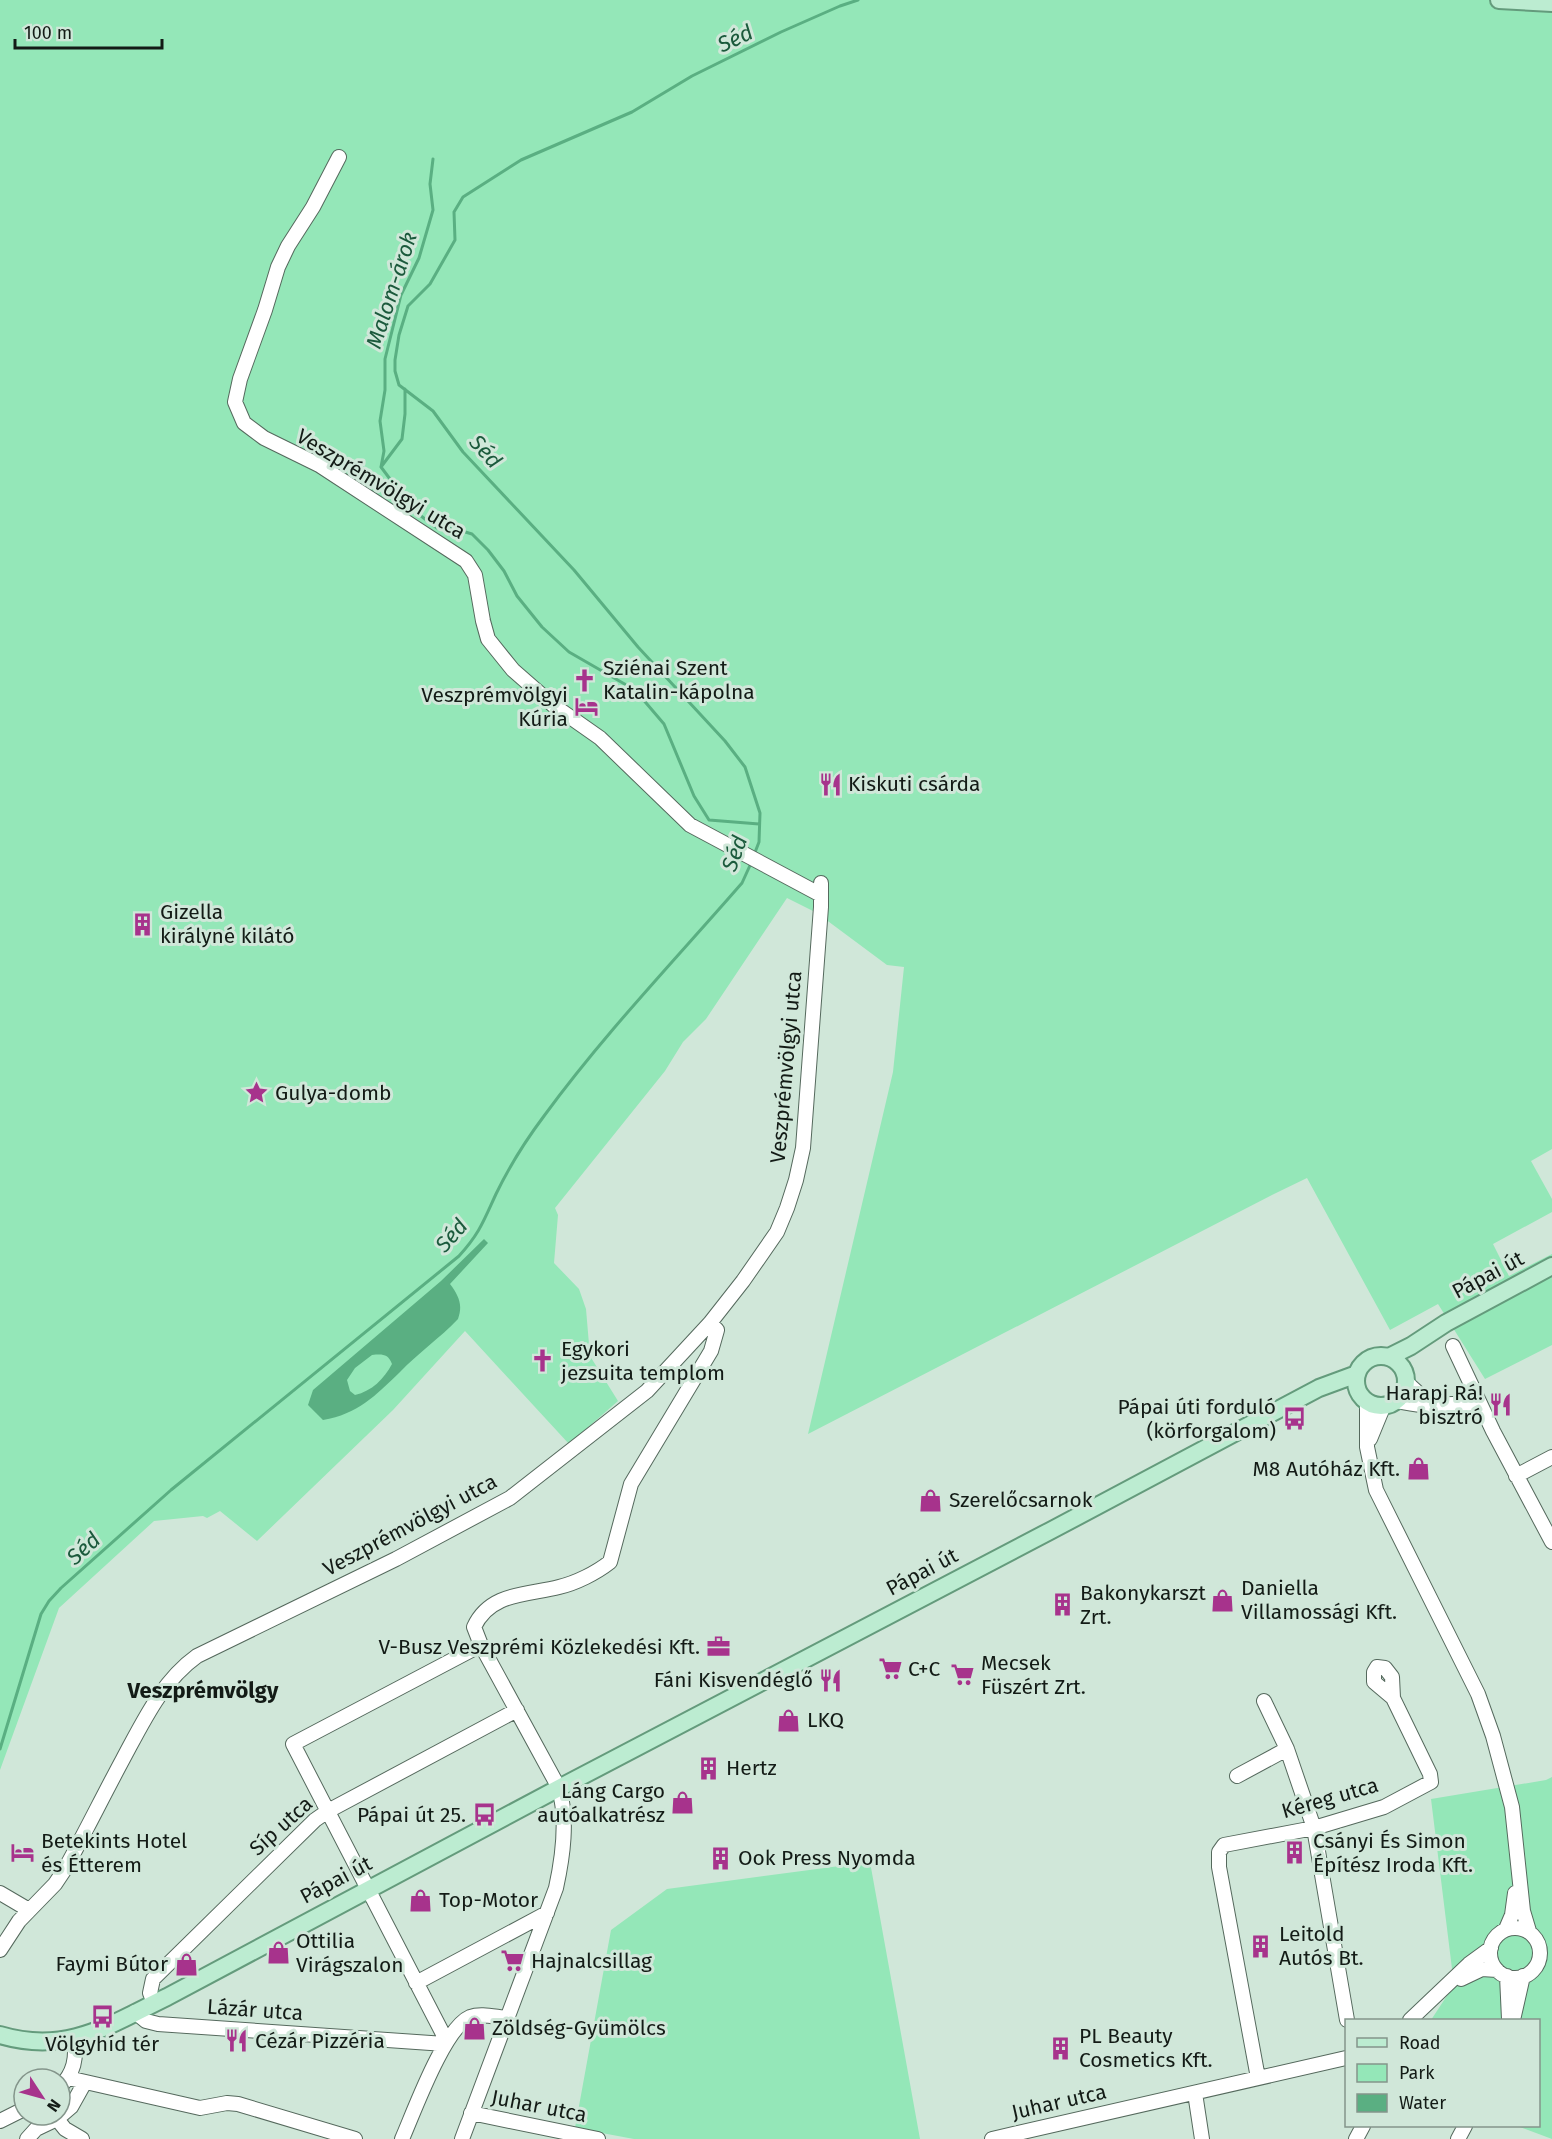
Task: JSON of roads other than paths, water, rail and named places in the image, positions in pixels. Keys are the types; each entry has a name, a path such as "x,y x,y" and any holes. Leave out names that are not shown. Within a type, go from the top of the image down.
{"main road":[{"path":"1499,0 1552,3"},
{"name":"Pápai út","path":"1389,1358 1446,1323 1552,1266"},
{"name":"Pápai út","path":"1405,1377 1413,1358 1446,1323"},
{"path":"1377,1356 1389,1358 1398,1362 1405,1377 1404,1389 1390,1403 1374,1405 1363,1397 1356,1382 1357,1374 1368,1360 1377,1356"},
{"name":"Pápai út","path":"135,2013 1319,1388 1357,1374"},
{"name":"Pápai út","path":"1305,1396 1344,1390 1363,1397"},
{"path":"0,2035 29,2041 67,2040 90,2034 135,2013"}],"street":[{"name":"Veszprémvölgyi utca","path":"0,1950 29,1910 55,1884 65,1869 145,1719 164,1689 184,1665 197,1656 396,1559 490,1510 510,1498 646,1391 710,1323 777,1232 788,1208 803,1148 821,889 758,862 690,825 600,738 553,705 513,670 489,639 483,621 481,597 475,575 466,561 368,495 319,465 264,438 244,423 235,402 240,379 278,267 339,157"},
{"path":"462,2139 547,1912 555,1888 563,1845 559,1788 481,1645 474,1627 478,1618 491,1606 519,1593 567,1585 594,1573 610,1562 632,1484 711,1351 717,1330 710,1323"},
{"path":"1453,1346 1516,1476 1552,1542"},
{"path":"1405,1377 1425,1396 1448,1403 1472,1406 1488,1418"},
{"path":"1363,1397 1367,1447 1376,1490 1478,1694 1489,1726 1512,1807 1523,1911 1529,1931 1539,1943 1540,1959 1531,1972 1523,1976 1476,1971 1449,1985"},
{"path":"1367,1447 1390,1403 1428,1406 1448,1403"},
{"path":"1516,1476 1552,1457"},
{"path":"444,2039 293,1744 481,1645"},
{"name":"Kéreg utca","path":"1258,2079 1219,1867 1219,1852 1224,1845 1314,1828 1384,1807 1431,1782 1430,1774 1393,1698"},
{"path":"1264,1701 1287,1749 1314,1828 1347,2019"},
{"name":"Síp utca","path":"154,2003 150,1993 153,1979 306,1828 328,1811 517,1710"},
{"path":"1237,1776 1287,1749"},
{"path":"1506,1929 1512,1915 1518,1873"},
{"path":"0,1893 29,1910"},
{"path":"416,1983 547,1912"},
{"path":"1511,2019 1502,1973 1491,1959 1491,1948 1496,1936 1506,1929 1522,1928 1529,1931"},
{"path":"1411,2019 1469,1964 1491,1948"},
{"path":"1511,2019 1523,1976"},
{"name":"Lázár utca","path":"135,2013 146,2021 158,2024 444,2039"},
{"path":"402,2139 444,2039 462,2021 472,2016 507,2018"},
{"path":"67,2040 76,2056 71,2067"},
{"name":"Juhar utca","path":"992,2139 1345,2058"},
{"path":"72,2083 85,2082 200,2108 227,2103 238,2104 355,2139"},
{"path":"72,2105 85,2082"},
{"path":"1195,2093 1202,2139"},
{"name":"Juhar utca","path":"471,2113 568,2136 598,2139"},
{"path":"27,2139 40,2127"},
{"path":"63,2127 82,2139"}],"water":[{"path":"484,1239 488,1243 450,1284 459,1301 458,1319 365,1403 356,1409 323,1420 308,1405 313,1390 441,1281","holes":["372,1355 387,1356 392,1364 377,1384 355,1395 350,1391 347,1380 355,1368"]}],"waterway":[{"name":"Séd","path":"754,855 759,842 760,813 745,767 725,741 638,647 574,570 463,452 433,411 399,385 395,360 399,335 408,306 430,284 455,240 454,212 463,197 521,160 632,112 692,76 781,32 858,0"},
{"name":"Malom-árok","path":"433,159 430,184 433,210 419,258 401,295 385,359 385,390 380,421 384,451 381,467 396,487 408,496 417,513 437,528 452,528 472,534 504,571 517,596 542,627 569,652 635,690 664,724 694,796 709,820 759,824"},
{"name":"Malom-árok","path":"381,467 402,439 405,389"},
{"name":"Séd","path":"0,1749 41,1614 49,1601 171,1490 459,1256 477,1233 512,1164 544,1116 615,1027 742,883 752,861"}],"place":[{"name":"Sziénai Szent Katalin-kápolna","path":"585,680"},
{"name":"Veszprémvölgyi Kúria","path":"586,707"},
{"name":"Kiskuti csárda","path":"830,784"},
{"name":"Gizella királyné kilátó","path":"142,924"},
{"name":"Gulya-domb","path":"257,1093"},
{"name":"Egykori jezsuita templom","path":"543,1361"},
{"name":"Harapj Rá! bisztró","path":"1501,1405"},
{"name":"Pápai úti forduló (körforgalom)","path":"1294,1419"},
{"name":"M8 Autóház Kft.","path":"1418,1469"},
{"name":"Szerelőcsarnok","path":"931,1500"},
{"name":"Daniella Villamossági Kft.","path":"1223,1600"},
{"name":"Bakonykarszt Zrt.","path":"1062,1605"},
{"name":"V-Busz Veszprémi Közlekedési Kft.","path":"718,1647"},
{"name":"C+C","path":"890,1669"},
{"name":"Mecsek Füszért Zrt.","path":"963,1675"},
{"name":"Fáni Kisvendéglő","path":"831,1680"},
{"name":"LKQ","path":"789,1720"},
{"name":"Hertz","path":"708,1768"},
{"name":"Láng Cargo autóalkatrész","path":"683,1803"},
{"name":"Pápai út 25.","path":"484,1815"},
{"name":"Betekints Hotel és Étterem","path":"23,1853"},
{"name":"Csányi És Simon Építész Iroda Kft.","path":"1295,1853"},
{"name":"Ook Press Nyomda","path":"720,1858"},
{"name":"Top-Motor","path":"421,1900"},
{"name":"Leitold Autós Bt.","path":"1261,1946"},
{"name":"Ottilia Virágszalon","path":"278,1953"},
{"name":"Hajnalcsillag","path":"513,1961"},
{"name":"Faymi Bútor","path":"186,1964"},
{"name":"Völgyhíd tér","path":"102,2016"},
{"name":"Zöldség-Gyümölcs","path":"474,2028"},
{"name":"Cézár Pizzéria","path":"237,2041"},
{"name":"PL Beauty Cosmetics Kft.","path":"1061,2048"}],"district":[{"name":"Veszprémvölgy","path":"203,1690"}]}
